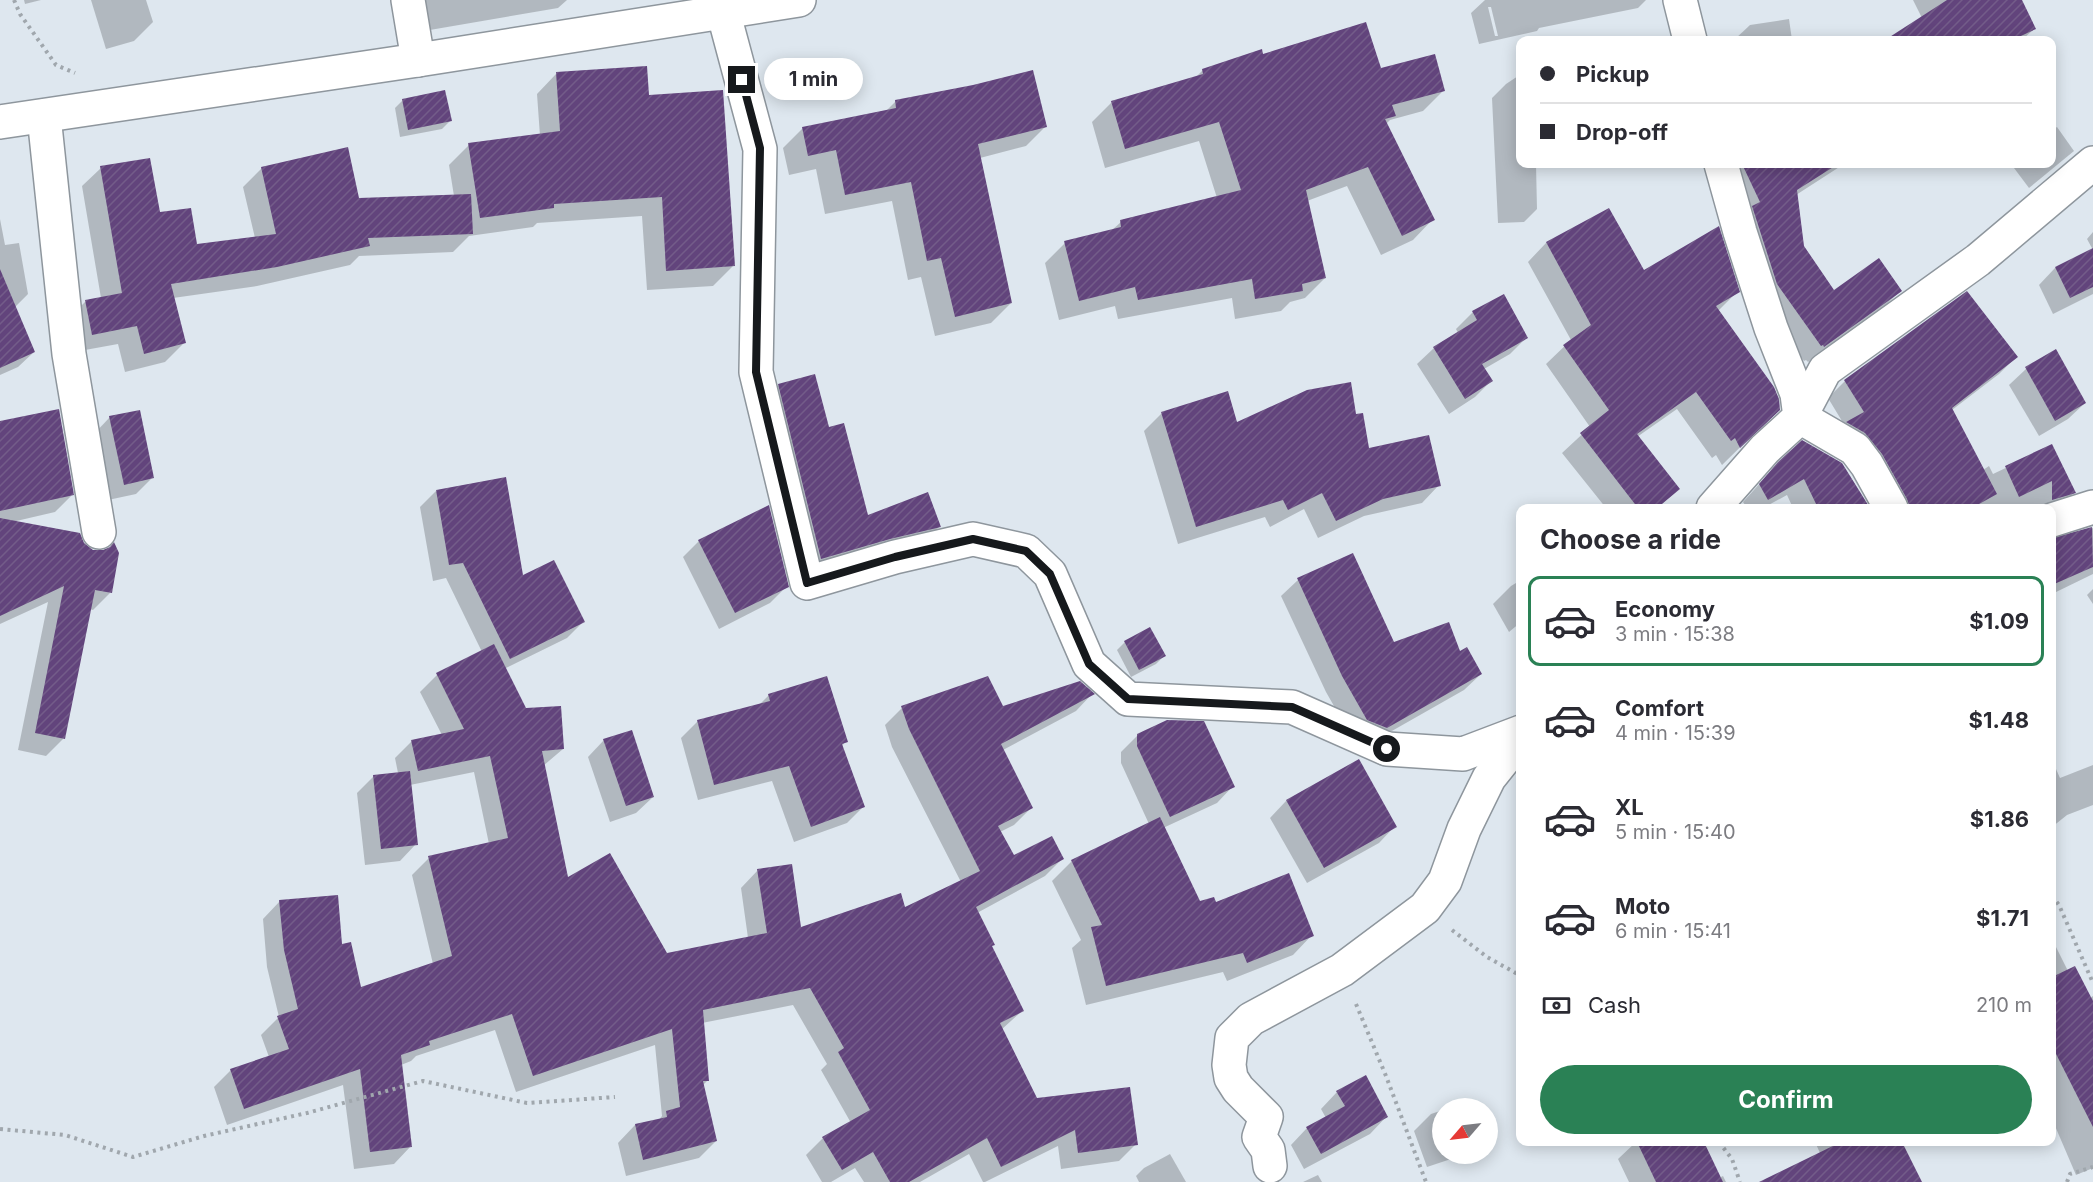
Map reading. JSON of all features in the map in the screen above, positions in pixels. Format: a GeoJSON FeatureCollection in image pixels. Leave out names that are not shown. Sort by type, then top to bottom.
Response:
{"type":"FeatureCollection","features":[{"type":"Feature","properties":{"kind":"street"},"geometry":{"type":"LineString","coordinates":[[408,0],[418,60]]}},
{"type":"Feature","properties":{"kind":"street"},"geometry":{"type":"LineString","coordinates":[[0,122],[418,60],[799,0]]}},
{"type":"Feature","properties":{"kind":"street"},"geometry":{"type":"LineString","coordinates":[[1680,0],[1689,36]]}},
{"type":"Feature","properties":{"kind":"street"},"geometry":{"type":"LineString","coordinates":[[723,11],[760,148],[756,372],[807,583],[895,557],[973,539],[1026,551],[1050,574],[1089,664],[1128,699],[1292,707],[1387,749],[1462,754],[1516,734]]}},
{"type":"Feature","properties":{"kind":"street"},"geometry":{"type":"LineString","coordinates":[[44,116],[69,354],[99,532]]}},
{"type":"Feature","properties":{"kind":"street"},"geometry":{"type":"LineString","coordinates":[[1717,504],[1765,449],[1800,417],[1825,370],[1978,260],[2093,163]]}},
{"type":"Feature","properties":{"kind":"street"},"geometry":{"type":"LineString","coordinates":[[1722,168],[1743,243],[1771,328],[1797,394],[1800,417]]}},
{"type":"Feature","properties":{"kind":"street"},"geometry":{"type":"LineString","coordinates":[[1800,417],[1855,449],[1867,465],[1889,504]]}},
{"type":"Feature","properties":{"kind":"street"},"geometry":{"type":"LineString","coordinates":[[2056,519],[2093,507]]}},
{"type":"Feature","properties":{"kind":"street"},"geometry":{"type":"LineString","coordinates":[[1270,1166],[1268,1150],[1259,1137],[1266,1117],[1238,1089],[1231,1078],[1229,1065],[1232,1038],[1251,1019],[1342,970],[1425,908],[1445,881],[1464,829],[1489,778],[1516,744]]}},
{"type":"Feature","properties":{"kind":"path"},"geometry":{"type":"LineString","coordinates":[[14,0],[20,14],[56,65],[77,74]]}},
{"type":"Feature","properties":{"kind":"path"},"geometry":{"type":"LineString","coordinates":[[2056,901],[2093,983]]}},
{"type":"Feature","properties":{"kind":"path"},"geometry":{"type":"LineString","coordinates":[[1425,908],[1487,957],[1516,973]]}},
{"type":"Feature","properties":{"kind":"path"},"geometry":{"type":"LineString","coordinates":[[1342,970],[1386,1076],[1426,1182]]}},
{"type":"Feature","properties":{"kind":"path"},"geometry":{"type":"LineString","coordinates":[[0,1129],[64,1135],[133,1157],[204,1136],[307,1113],[423,1081],[527,1103],[615,1097]]}},
{"type":"Feature","properties":{"kind":"path"},"geometry":{"type":"LineString","coordinates":[[1722,1146],[1732,1159],[1740,1182]]}},
{"type":"Feature","properties":{"kind":"path"},"geometry":{"type":"LineString","coordinates":[[2067,1182],[2070,1174],[2093,1167]]}},
{"type":"Feature","properties":{"kind":"building"},"geometry":{"type":"Polygon","coordinates":[[[1947,0],[2022,0],[2036,29],[2021,36],[1891,36],[1947,0]]]}},
{"type":"Feature","properties":{"kind":"building"},"geometry":{"type":"Polygon","coordinates":[[[1366,22],[1381,68],[1435,54],[1445,91],[1392,105],[1396,116],[1385,119],[1435,220],[1402,236],[1368,167],[1306,190],[1326,278],[1302,284],[1303,291],[1255,299],[1252,279],[1138,300],[1135,287],[1079,301],[1064,241],[1121,227],[1120,220],[1241,190],[1219,122],[1125,149],[1111,101],[1203,74],[1202,69],[1262,49],[1263,54],[1366,22]]]}},
{"type":"Feature","properties":{"kind":"building"},"geometry":{"type":"Polygon","coordinates":[[[647,66],[649,95],[723,90],[735,266],[666,271],[662,197],[554,204],[554,208],[480,218],[468,143],[560,131],[556,72],[647,66]]]}},
{"type":"Feature","properties":{"kind":"building"},"geometry":{"type":"Polygon","coordinates":[[[1033,70],[1047,127],[978,144],[1012,303],[955,317],[941,258],[927,261],[911,182],[845,195],[836,150],[808,156],[802,127],[896,108],[895,100],[973,85],[1033,70]]]}},
{"type":"Feature","properties":{"kind":"building"},"geometry":{"type":"Polygon","coordinates":[[[445,90],[452,121],[408,130],[402,99],[445,90]]]}},
{"type":"Feature","properties":{"kind":"building"},"geometry":{"type":"Polygon","coordinates":[[[348,147],[359,198],[471,194],[473,234],[368,238],[370,246],[277,267],[171,284],[186,343],[144,354],[137,326],[92,335],[85,300],[122,293],[100,166],[150,158],[160,212],[191,208],[197,244],[276,234],[261,167],[348,147]]]}},
{"type":"Feature","properties":{"kind":"building"},"geometry":{"type":"Polygon","coordinates":[[[1744,168],[1832,168],[1797,190],[1804,246],[1834,290],[1879,258],[1902,291],[1824,347],[1821,346],[1777,284],[1752,206],[1760,202],[1744,168]]]}},
{"type":"Feature","properties":{"kind":"building"},"geometry":{"type":"Polygon","coordinates":[[[1609,208],[1644,270],[1719,226],[1740,292],[1716,306],[1774,387],[1779,399],[1780,410],[1740,448],[1735,438],[1731,441],[1696,392],[1637,434],[1680,489],[1662,504],[1635,504],[1580,433],[1609,410],[1563,345],[1591,325],[1546,242],[1609,208]]]}},
{"type":"Feature","properties":{"kind":"building"},"geometry":{"type":"Polygon","coordinates":[[[2093,248],[2093,287],[2070,298],[2055,267],[2093,248]]]}},
{"type":"Feature","properties":{"kind":"building"},"geometry":{"type":"Polygon","coordinates":[[[0,269],[35,352],[0,368],[0,269]]]}},
{"type":"Feature","properties":{"kind":"building"},"geometry":{"type":"Polygon","coordinates":[[[1967,291],[2018,357],[1952,408],[1997,494],[1979,504],[1909,504],[1882,454],[1865,433],[1846,422],[1864,412],[1844,380],[1967,291]]]}},
{"type":"Feature","properties":{"kind":"building"},"geometry":{"type":"Polygon","coordinates":[[[1504,294],[1528,338],[1482,364],[1493,381],[1465,399],[1433,347],[1477,320],[1472,311],[1504,294]]]}},
{"type":"Feature","properties":{"kind":"building"},"geometry":{"type":"Polygon","coordinates":[[[2056,349],[2086,403],[2055,421],[2025,367],[2056,349]]]}},
{"type":"Feature","properties":{"kind":"building"},"geometry":{"type":"Polygon","coordinates":[[[815,374],[829,427],[844,423],[868,515],[928,492],[941,527],[821,559],[778,384],[815,374]]]}},
{"type":"Feature","properties":{"kind":"building"},"geometry":{"type":"Polygon","coordinates":[[[1351,382],[1356,414],[1363,413],[1369,448],[1429,435],[1441,486],[1383,499],[1336,521],[1322,493],[1288,510],[1283,500],[1196,527],[1161,412],[1228,391],[1237,422],[1307,390],[1351,382]]]}},
{"type":"Feature","properties":{"kind":"building"},"geometry":{"type":"Polygon","coordinates":[[[59,409],[74,495],[0,511],[0,421],[59,409]]]}},
{"type":"Feature","properties":{"kind":"building"},"geometry":{"type":"Polygon","coordinates":[[[140,410],[154,478],[124,485],[109,416],[140,410]]]}},
{"type":"Feature","properties":{"kind":"building"},"geometry":{"type":"Polygon","coordinates":[[[1802,440],[1842,463],[1868,504],[1816,504],[1804,479],[1768,500],[1759,484],[1802,440]]]}},
{"type":"Feature","properties":{"kind":"building"},"geometry":{"type":"Polygon","coordinates":[[[2052,444],[2076,493],[2052,500],[2052,481],[2019,497],[2005,466],[2052,444]]]}},
{"type":"Feature","properties":{"kind":"building"},"geometry":{"type":"Polygon","coordinates":[[[506,477],[523,575],[554,560],[585,622],[510,659],[463,563],[449,565],[436,490],[506,477]]]}},
{"type":"Feature","properties":{"kind":"building"},"geometry":{"type":"Polygon","coordinates":[[[769,505],[789,587],[735,613],[698,540],[769,505]]]}},
{"type":"Feature","properties":{"kind":"building"},"geometry":{"type":"Polygon","coordinates":[[[0,518],[80,533],[84,543],[93,550],[103,550],[114,542],[119,553],[112,593],[95,590],[65,739],[35,733],[64,586],[0,616],[0,518]]]}},
{"type":"Feature","properties":{"kind":"building"},"geometry":{"type":"Polygon","coordinates":[[[2092,527],[2093,567],[2056,583],[2056,537],[2092,527]]]}},
{"type":"Feature","properties":{"kind":"building"},"geometry":{"type":"Polygon","coordinates":[[[1353,553],[1394,642],[1449,622],[1460,651],[1467,647],[1482,674],[1387,728],[1367,720],[1342,676],[1297,578],[1353,553]]]}},
{"type":"Feature","properties":{"kind":"building"},"geometry":{"type":"Polygon","coordinates":[[[1150,627],[1166,656],[1139,670],[1124,641],[1150,627]]]}},
{"type":"Feature","properties":{"kind":"building"},"geometry":{"type":"Polygon","coordinates":[[[494,644],[526,708],[561,706],[564,749],[542,751],[568,877],[610,853],[667,953],[767,933],[757,869],[792,864],[801,927],[901,893],[905,907],[980,871],[909,729],[901,706],[988,676],[1003,706],[1080,681],[1095,694],[1001,744],[1033,808],[998,826],[1014,855],[1052,836],[1064,859],[976,907],[995,945],[992,946],[1024,1011],[1000,1023],[1037,1098],[1130,1087],[1138,1145],[1078,1153],[1075,1130],[1001,1167],[987,1138],[909,1182],[890,1182],[873,1152],[842,1170],[822,1137],[870,1110],[838,1052],[844,1048],[810,988],[703,1010],[709,1081],[703,1081],[717,1141],[643,1160],[635,1124],[667,1117],[666,1111],[680,1107],[672,1029],[533,1076],[512,1014],[429,1041],[430,1045],[401,1055],[412,1147],[370,1152],[360,1069],[244,1109],[230,1069],[289,1049],[277,1016],[298,1009],[284,950],[279,900],[338,895],[342,944],[351,942],[361,987],[452,956],[428,856],[508,838],[490,756],[418,771],[411,740],[464,729],[436,673],[494,644]]]}},
{"type":"Feature","properties":{"kind":"building"},"geometry":{"type":"Polygon","coordinates":[[[827,676],[848,742],[842,744],[865,807],[811,827],[789,766],[714,785],[697,720],[770,701],[768,694],[827,676]]]}},
{"type":"Feature","properties":{"kind":"building"},"geometry":{"type":"Polygon","coordinates":[[[1167,720],[1204,721],[1235,787],[1170,817],[1137,746],[1137,734],[1167,720]]]}},
{"type":"Feature","properties":{"kind":"building"},"geometry":{"type":"Polygon","coordinates":[[[632,730],[654,797],[626,806],[603,739],[632,730]]]}},
{"type":"Feature","properties":{"kind":"building"},"geometry":{"type":"Polygon","coordinates":[[[1359,759],[1397,827],[1324,868],[1286,800],[1359,759]]]}},
{"type":"Feature","properties":{"kind":"building"},"geometry":{"type":"Polygon","coordinates":[[[410,771],[418,845],[381,849],[373,775],[410,771]]]}},
{"type":"Feature","properties":{"kind":"building"},"geometry":{"type":"Polygon","coordinates":[[[1160,817],[1200,901],[1214,897],[1216,902],[1289,873],[1314,936],[1247,963],[1243,953],[1106,986],[1091,927],[1102,925],[1071,860],[1160,817]]]}},
{"type":"Feature","properties":{"kind":"building"},"geometry":{"type":"Polygon","coordinates":[[[2075,966],[2093,1001],[2093,1127],[2056,1054],[2056,975],[2075,966]]]}},
{"type":"Feature","properties":{"kind":"building"},"geometry":{"type":"Polygon","coordinates":[[[1366,1075],[1388,1117],[1321,1154],[1306,1127],[1345,1106],[1336,1091],[1366,1075]]]}},
{"type":"Feature","properties":{"kind":"building"},"geometry":{"type":"Polygon","coordinates":[[[1639,1146],[1706,1146],[1723,1182],[1656,1182],[1639,1146]]]}},
{"type":"Feature","properties":{"kind":"building"},"geometry":{"type":"Polygon","coordinates":[[[1833,1146],[1904,1146],[1922,1182],[1759,1182],[1833,1146]]]}},
{"type":"Feature","properties":{"kind":"route"},"geometry":{"type":"LineString","coordinates":[[742,80],[760,148],[756,372],[807,583],[895,557],[973,539],[1026,551],[1050,574],[1089,664],[1128,699],[1292,707],[1387,749]]}}]}
